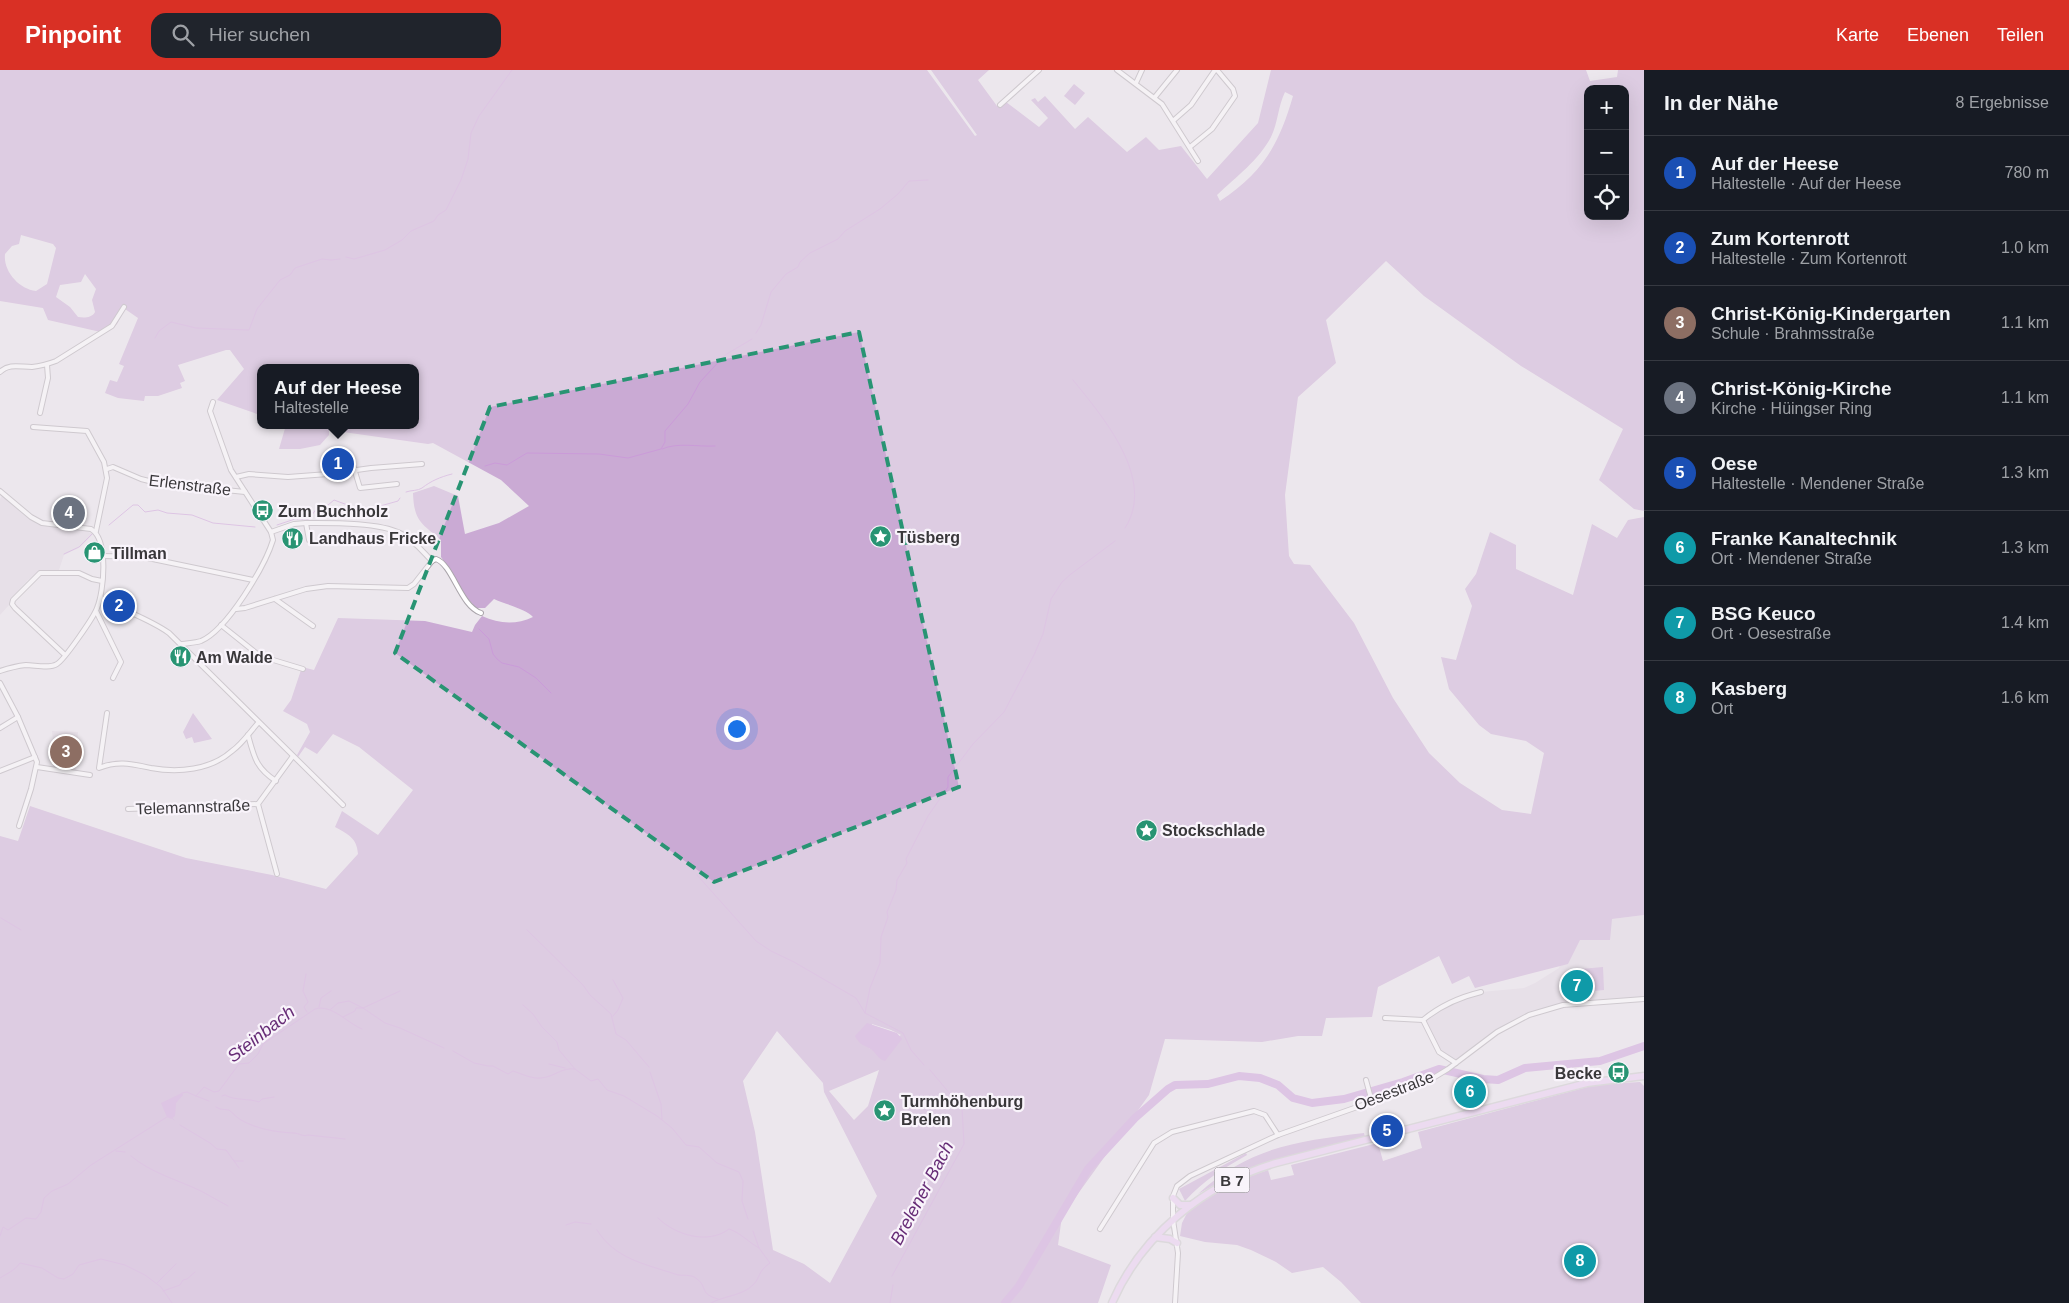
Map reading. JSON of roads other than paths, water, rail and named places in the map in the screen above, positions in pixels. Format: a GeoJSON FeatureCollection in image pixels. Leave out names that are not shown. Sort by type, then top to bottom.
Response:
{"type":"FeatureCollection","features":[{"type":"Feature","properties":{"kind":"main road","name":"B 7"},"geometry":{"type":"LineString","coordinates":[[1112,1303],[1129,1270],[1155,1237],[1173,1220],[1220,1185],[1257,1169],[1587,1083],[1644,1076]]}},
{"type":"Feature","properties":{"kind":"main road"},"geometry":{"type":"LineString","coordinates":[[1173,1198],[1180,1205],[1192,1205]]}},
{"type":"Feature","properties":{"kind":"main road"},"geometry":{"type":"LineString","coordinates":[[1155,1237],[1170,1239],[1177,1243]]}},
{"type":"Feature","properties":{"kind":"street"},"geometry":{"type":"LineString","coordinates":[[1000,104],[1039,70]]}},
{"type":"Feature","properties":{"kind":"street"},"geometry":{"type":"LineString","coordinates":[[1118,70],[1155,97],[1174,120],[1198,161]]}},
{"type":"Feature","properties":{"kind":"street"},"geometry":{"type":"LineString","coordinates":[[1136,83],[1142,70]]}},
{"type":"Feature","properties":{"kind":"street"},"geometry":{"type":"LineString","coordinates":[[1155,97],[1177,70]]}},
{"type":"Feature","properties":{"kind":"street"},"geometry":{"type":"LineString","coordinates":[[1174,120],[1191,105],[1216,70],[1235,93],[1228,108],[1212,129],[1190,147]]}},
{"type":"Feature","properties":{"kind":"street"},"geometry":{"type":"LineString","coordinates":[[0,372],[9,366],[47,365],[112,326],[124,307]]}},
{"type":"Feature","properties":{"kind":"street"},"geometry":{"type":"LineString","coordinates":[[40,413],[48,378],[47,365]]}},
{"type":"Feature","properties":{"kind":"street"},"geometry":{"type":"LineString","coordinates":[[182,644],[201,641],[221,625],[236,609],[272,542],[271,532],[236,477],[216,430],[210,411],[213,402]]}},
{"type":"Feature","properties":{"kind":"street"},"geometry":{"type":"LineString","coordinates":[[33,427],[87,431],[106,469],[108,478],[96,532]]}},
{"type":"Feature","properties":{"kind":"street"},"geometry":{"type":"LineString","coordinates":[[236,477],[249,474],[288,477],[422,464]]}},
{"type":"Feature","properties":{"kind":"street"},"geometry":{"type":"LineString","coordinates":[[328,474],[329,467],[353,465],[360,488],[397,484]]}},
{"type":"Feature","properties":{"kind":"street","name":"Erlenstraße"},"geometry":{"type":"LineString","coordinates":[[106,469],[114,467],[141,480],[157,483],[246,492]]}},
{"type":"Feature","properties":{"kind":"street"},"geometry":{"type":"LineString","coordinates":[[0,491],[31,517],[42,523],[91,528],[99,536],[103,556],[100,598],[96,611],[57,664],[26,665],[0,671]]}},
{"type":"Feature","properties":{"kind":"street"},"geometry":{"type":"LineString","coordinates":[[271,532],[294,524],[306,523],[331,523],[385,528],[399,532],[411,539],[432,561]]}},
{"type":"Feature","properties":{"kind":"street"},"geometry":{"type":"LineString","coordinates":[[306,523],[309,540]]}},
{"type":"Feature","properties":{"kind":"street"},"geometry":{"type":"LineString","coordinates":[[103,556],[143,557],[253,580]]}},
{"type":"Feature","properties":{"kind":"street"},"geometry":{"type":"LineString","coordinates":[[236,609],[245,608],[306,588],[328,586],[408,588],[414,584],[432,561],[440,560],[456,587],[476,611],[481,613]]}},
{"type":"Feature","properties":{"kind":"street"},"geometry":{"type":"LineString","coordinates":[[65,655],[15,608],[12,600],[40,573],[78,573],[102,581]]}},
{"type":"Feature","properties":{"kind":"street"},"geometry":{"type":"LineString","coordinates":[[100,598],[128,613],[154,622],[182,644],[258,723],[343,805]]}},
{"type":"Feature","properties":{"kind":"street"},"geometry":{"type":"LineString","coordinates":[[275,598],[313,626]]}},
{"type":"Feature","properties":{"kind":"street"},"geometry":{"type":"LineString","coordinates":[[96,611],[121,662],[113,678]]}},
{"type":"Feature","properties":{"kind":"street"},"geometry":{"type":"LineString","coordinates":[[221,625],[260,656],[303,669]]}},
{"type":"Feature","properties":{"kind":"street"},"geometry":{"type":"LineString","coordinates":[[0,683],[18,717],[35,757],[37,767],[19,826]]}},
{"type":"Feature","properties":{"kind":"street"},"geometry":{"type":"LineString","coordinates":[[107,712],[99,768],[110,763],[121,762],[174,770],[217,762],[233,751],[258,723]]}},
{"type":"Feature","properties":{"kind":"street"},"geometry":{"type":"LineString","coordinates":[[0,728],[18,717]]}},
{"type":"Feature","properties":{"kind":"street"},"geometry":{"type":"LineString","coordinates":[[248,735],[260,769],[276,781]]}},
{"type":"Feature","properties":{"kind":"street"},"geometry":{"type":"LineString","coordinates":[[277,874],[258,804],[293,756]]}},
{"type":"Feature","properties":{"kind":"street"},"geometry":{"type":"LineString","coordinates":[[0,771],[35,757]]}},
{"type":"Feature","properties":{"kind":"street"},"geometry":{"type":"LineString","coordinates":[[37,767],[90,775]]}},
{"type":"Feature","properties":{"kind":"street","name":"Telemannstraße"},"geometry":{"type":"LineString","coordinates":[[128,809],[258,804]]}},
{"type":"Feature","properties":{"kind":"street"},"geometry":{"type":"LineString","coordinates":[[1385,1018],[1423,1020],[1435,1010],[1465,996],[1482,992]]}},
{"type":"Feature","properties":{"kind":"street","name":"Oesestraße"},"geometry":{"type":"LineString","coordinates":[[1173,1198],[1177,1186],[1190,1176],[1278,1135],[1424,1083],[1448,1069],[1497,1032],[1529,1015],[1563,1004],[1644,999]]}},
{"type":"Feature","properties":{"kind":"street"},"geometry":{"type":"LineString","coordinates":[[1423,1020],[1439,1052],[1456,1063]]}},
{"type":"Feature","properties":{"kind":"street"},"geometry":{"type":"LineString","coordinates":[[1366,1080],[1372,1102]]}},
{"type":"Feature","properties":{"kind":"street"},"geometry":{"type":"LineString","coordinates":[[1100,1229],[1154,1143],[1172,1132],[1254,1111],[1265,1115],[1278,1135]]}},
{"type":"Feature","properties":{"kind":"street"},"geometry":{"type":"LineString","coordinates":[[1173,1198],[1173,1220],[1178,1264],[1175,1303]]}},
{"type":"Feature","properties":{"kind":"waterway"},"geometry":{"type":"LineString","coordinates":[[346,257],[354,259],[385,250],[402,240],[411,231],[434,221],[438,215],[446,210],[461,180],[468,159],[471,133],[479,116],[512,70]]}},
{"type":"Feature","properties":{"kind":"waterway"},"geometry":{"type":"LineString","coordinates":[[756,333],[761,325],[771,292],[786,274],[798,267],[800,262],[810,253],[838,239],[845,231],[880,209],[898,194],[909,181],[928,180]]}},
{"type":"Feature","properties":{"kind":"waterway"},"geometry":{"type":"LineString","coordinates":[[155,338],[159,331],[171,322],[196,328],[249,330],[257,309],[280,280],[290,275],[295,268],[322,259],[340,259]]}},
{"type":"Feature","properties":{"kind":"waterway"},"geometry":{"type":"LineString","coordinates":[[485,466],[495,463],[507,465],[527,453],[599,454],[628,458],[661,449],[665,442],[665,431],[688,404],[700,382],[725,355],[752,339]]}},
{"type":"Feature","properties":{"kind":"waterway"},"geometry":{"type":"LineString","coordinates":[[1073,380],[1111,430],[1122,449],[1130,469],[1134,489],[1133,509],[1125,528]]}},
{"type":"Feature","properties":{"kind":"waterway"},"geometry":{"type":"LineString","coordinates":[[662,449],[681,445],[715,446]]}},
{"type":"Feature","properties":{"kind":"waterway"},"geometry":{"type":"LineString","coordinates":[[406,492],[420,489],[429,483],[452,474]]}},
{"type":"Feature","properties":{"kind":"waterway"},"geometry":{"type":"LineString","coordinates":[[277,525],[295,519],[309,519],[317,508],[328,505],[334,500],[366,510],[398,501],[400,498]]}},
{"type":"Feature","properties":{"kind":"waterway"},"geometry":{"type":"LineString","coordinates":[[109,525],[133,505],[138,505],[145,512],[158,510],[167,513],[192,515],[213,523],[255,527]]}},
{"type":"Feature","properties":{"kind":"waterway"},"geometry":{"type":"LineString","coordinates":[[64,554],[79,547],[92,534]]}},
{"type":"Feature","properties":{"kind":"waterway"},"geometry":{"type":"LineString","coordinates":[[865,1013],[870,988],[880,963],[881,937],[888,917],[887,912],[896,890],[897,880],[907,863],[906,859],[928,816],[948,787],[948,777],[973,744],[1004,712],[1034,655],[1043,634],[1051,599],[1062,582],[1115,541]]}},
{"type":"Feature","properties":{"kind":"waterway"},"geometry":{"type":"LineString","coordinates":[[479,629],[489,639],[493,654],[497,659],[502,663],[519,667],[536,678],[551,693]]}},
{"type":"Feature","properties":{"kind":"waterway","name":"Brelener Bach"},"geometry":{"type":"LineString","coordinates":[[697,875],[756,941],[856,998],[865,1013],[903,1033],[911,1050],[924,1065]]}},
{"type":"Feature","properties":{"kind":"waterway"},"geometry":{"type":"LineString","coordinates":[[1,918],[21,930]]}},
{"type":"Feature","properties":{"kind":"waterway"},"geometry":{"type":"LineString","coordinates":[[527,930],[611,1014],[616,1034],[626,1040],[649,1067]]}},
{"type":"Feature","properties":{"kind":"waterway"},"geometry":{"type":"LineString","coordinates":[[306,974],[303,991],[308,1002],[304,1007],[307,1012]]}},
{"type":"Feature","properties":{"kind":"waterway"},"geometry":{"type":"LineString","coordinates":[[613,980],[623,998],[613,1016]]}},
{"type":"Feature","properties":{"kind":"waterway"},"geometry":{"type":"LineString","coordinates":[[319,1007],[321,998],[331,991]]}},
{"type":"Feature","properties":{"kind":"waterway"},"geometry":{"type":"LineString","coordinates":[[343,1017],[355,1011],[356,1008],[363,1008],[400,991]]}},
{"type":"Feature","properties":{"kind":"waterway"},"geometry":{"type":"LineString","coordinates":[[331,1009],[338,1003],[349,1001],[385,1023],[444,1048]]}},
{"type":"Feature","properties":{"kind":"waterway"},"geometry":{"type":"LineString","coordinates":[[523,1005],[557,1042],[559,1050],[575,1069],[591,1081],[598,1079],[607,1090],[624,1096],[657,1116],[672,1128],[686,1145],[699,1147],[717,1163],[739,1172],[743,1181],[742,1201],[748,1219]]}},
{"type":"Feature","properties":{"kind":"waterway","name":"Steinbach"},"geometry":{"type":"LineString","coordinates":[[182,1093],[187,1092],[196,1096],[204,1087],[214,1092],[219,1091],[239,1064],[249,1063],[258,1054],[263,1044],[315,1009],[327,1009],[362,1029]]}},
{"type":"Feature","properties":{"kind":"waterway"},"geometry":{"type":"LineString","coordinates":[[1005,1303],[1019,1286],[1088,1169],[1135,1118],[1175,1085],[1208,1084],[1239,1076],[1260,1078],[1278,1085],[1293,1098],[1312,1103],[1344,1099],[1403,1082],[1439,1069],[1483,1079],[1498,1080],[1525,1068],[1600,1061],[1644,1046]]}},
{"type":"Feature","properties":{"kind":"waterway"},"geometry":{"type":"LineString","coordinates":[[453,1051],[474,1063],[493,1066],[508,1074],[513,1071],[541,1078],[566,1069],[575,1069]]}},
{"type":"Feature","properties":{"kind":"waterway"},"geometry":{"type":"LineString","coordinates":[[549,1064],[565,1068]]}},
{"type":"Feature","properties":{"kind":"waterway","name":"Brelener Bach"},"geometry":{"type":"LineString","coordinates":[[892,1276],[964,1144],[962,1108],[930,1070]]}},
{"type":"Feature","properties":{"kind":"waterway"},"geometry":{"type":"LineString","coordinates":[[650,1072],[661,1104],[662,1119]]}},
{"type":"Feature","properties":{"kind":"waterway"},"geometry":{"type":"LineString","coordinates":[[196,1096],[209,1101]]}},
{"type":"Feature","properties":{"kind":"waterway"},"geometry":{"type":"LineString","coordinates":[[222,1096],[259,1102],[262,1099],[274,1097]]}},
{"type":"Feature","properties":{"kind":"waterway"},"geometry":{"type":"LineString","coordinates":[[216,1107],[229,1110],[241,1120],[266,1130],[295,1133],[304,1136],[345,1139]]}},
{"type":"Feature","properties":{"kind":"waterway","name":"Steinbach"},"geometry":{"type":"LineString","coordinates":[[0,1236],[3,1227],[8,1230],[26,1218],[36,1219],[41,1212],[44,1198],[52,1191],[68,1184],[91,1165],[167,1117]]}},
{"type":"Feature","properties":{"kind":"waterway"},"geometry":{"type":"LineString","coordinates":[[180,1125],[217,1149],[226,1150],[234,1161],[243,1161]]}},
{"type":"Feature","properties":{"kind":"waterway"},"geometry":{"type":"LineString","coordinates":[[116,1151],[125,1152]]}},
{"type":"Feature","properties":{"kind":"waterway"},"geometry":{"type":"LineString","coordinates":[[131,1156],[156,1172],[201,1191],[228,1206]]}},
{"type":"Feature","properties":{"kind":"waterway"},"geometry":{"type":"LineString","coordinates":[[234,1161],[239,1168]]}},
{"type":"Feature","properties":{"kind":"waterway"},"geometry":{"type":"LineString","coordinates":[[658,1218],[673,1229],[692,1236],[711,1236],[721,1234],[729,1229],[759,1248]]}},
{"type":"Feature","properties":{"kind":"waterway"},"geometry":{"type":"LineString","coordinates":[[566,1225],[575,1222],[591,1224]]}},
{"type":"Feature","properties":{"kind":"waterway"},"geometry":{"type":"LineString","coordinates":[[597,1230],[604,1240],[622,1254],[678,1275],[695,1277],[708,1295],[718,1299]]}},
{"type":"Feature","properties":{"kind":"waterway"},"geometry":{"type":"LineString","coordinates":[[711,1303],[749,1289],[763,1269],[770,1263],[759,1248],[753,1231]]}},
{"type":"Feature","properties":{"kind":"waterway"},"geometry":{"type":"LineString","coordinates":[[0,1278],[20,1263],[42,1268],[58,1278],[64,1279],[73,1274],[79,1265],[101,1259],[125,1265],[145,1275],[161,1287],[172,1303]]}},
{"type":"Feature","properties":{"kind":"waterway"},"geometry":{"type":"LineString","coordinates":[[157,1283],[176,1264]]}},
{"type":"Feature","properties":{"kind":"waterway"},"geometry":{"type":"LineString","coordinates":[[163,1291],[180,1285],[183,1280],[195,1272]]}},
{"type":"Feature","properties":{"kind":"waterway","name":"Brelener Bach"},"geometry":{"type":"LineString","coordinates":[[890,1303],[893,1285]]}},
{"type":"Feature","properties":{"kind":"place","name":"Auf der Heese"},"geometry":{"type":"Point","coordinates":[338,464]}},
{"type":"Feature","properties":{"kind":"place","name":"Zum Buchholz"},"geometry":{"type":"Point","coordinates":[262,511]}},
{"type":"Feature","properties":{"kind":"place","name":"Christ-König-Kirche"},"geometry":{"type":"Point","coordinates":[69,513]}},
{"type":"Feature","properties":{"kind":"place","name":"Tüsberg"},"geometry":{"type":"Point","coordinates":[881,537]}},
{"type":"Feature","properties":{"kind":"place","name":"Landhaus Fricke"},"geometry":{"type":"Point","coordinates":[293,538]}},
{"type":"Feature","properties":{"kind":"place","name":"Tillman"},"geometry":{"type":"Point","coordinates":[95,553]}},
{"type":"Feature","properties":{"kind":"place","name":"Zum Kortenrott"},"geometry":{"type":"Point","coordinates":[119,606]}},
{"type":"Feature","properties":{"kind":"place","name":"Am Walde"},"geometry":{"type":"Point","coordinates":[180,657]}},
{"type":"Feature","properties":{"kind":"place","name":"Christ-König-Kindergarten"},"geometry":{"type":"Point","coordinates":[66,752]}},
{"type":"Feature","properties":{"kind":"place","name":"Stockschlade"},"geometry":{"type":"Point","coordinates":[1146,830]}},
{"type":"Feature","properties":{"kind":"place","name":"BSG Keuco"},"geometry":{"type":"Point","coordinates":[1577,986]}},
{"type":"Feature","properties":{"kind":"place","name":"Becke"},"geometry":{"type":"Point","coordinates":[1618,1073]}},
{"type":"Feature","properties":{"kind":"place","name":"Franke Kanaltechnik"},"geometry":{"type":"Point","coordinates":[1470,1092]}},
{"type":"Feature","properties":{"kind":"place","name":"Turmhöhenburg Brelen"},"geometry":{"type":"Point","coordinates":[885,1110]}},
{"type":"Feature","properties":{"kind":"place","name":"Oese"},"geometry":{"type":"Point","coordinates":[1387,1131]}},
{"type":"Feature","properties":{"kind":"place","name":"Kasberg"},"geometry":{"type":"Point","coordinates":[1580,1261]}}]}
